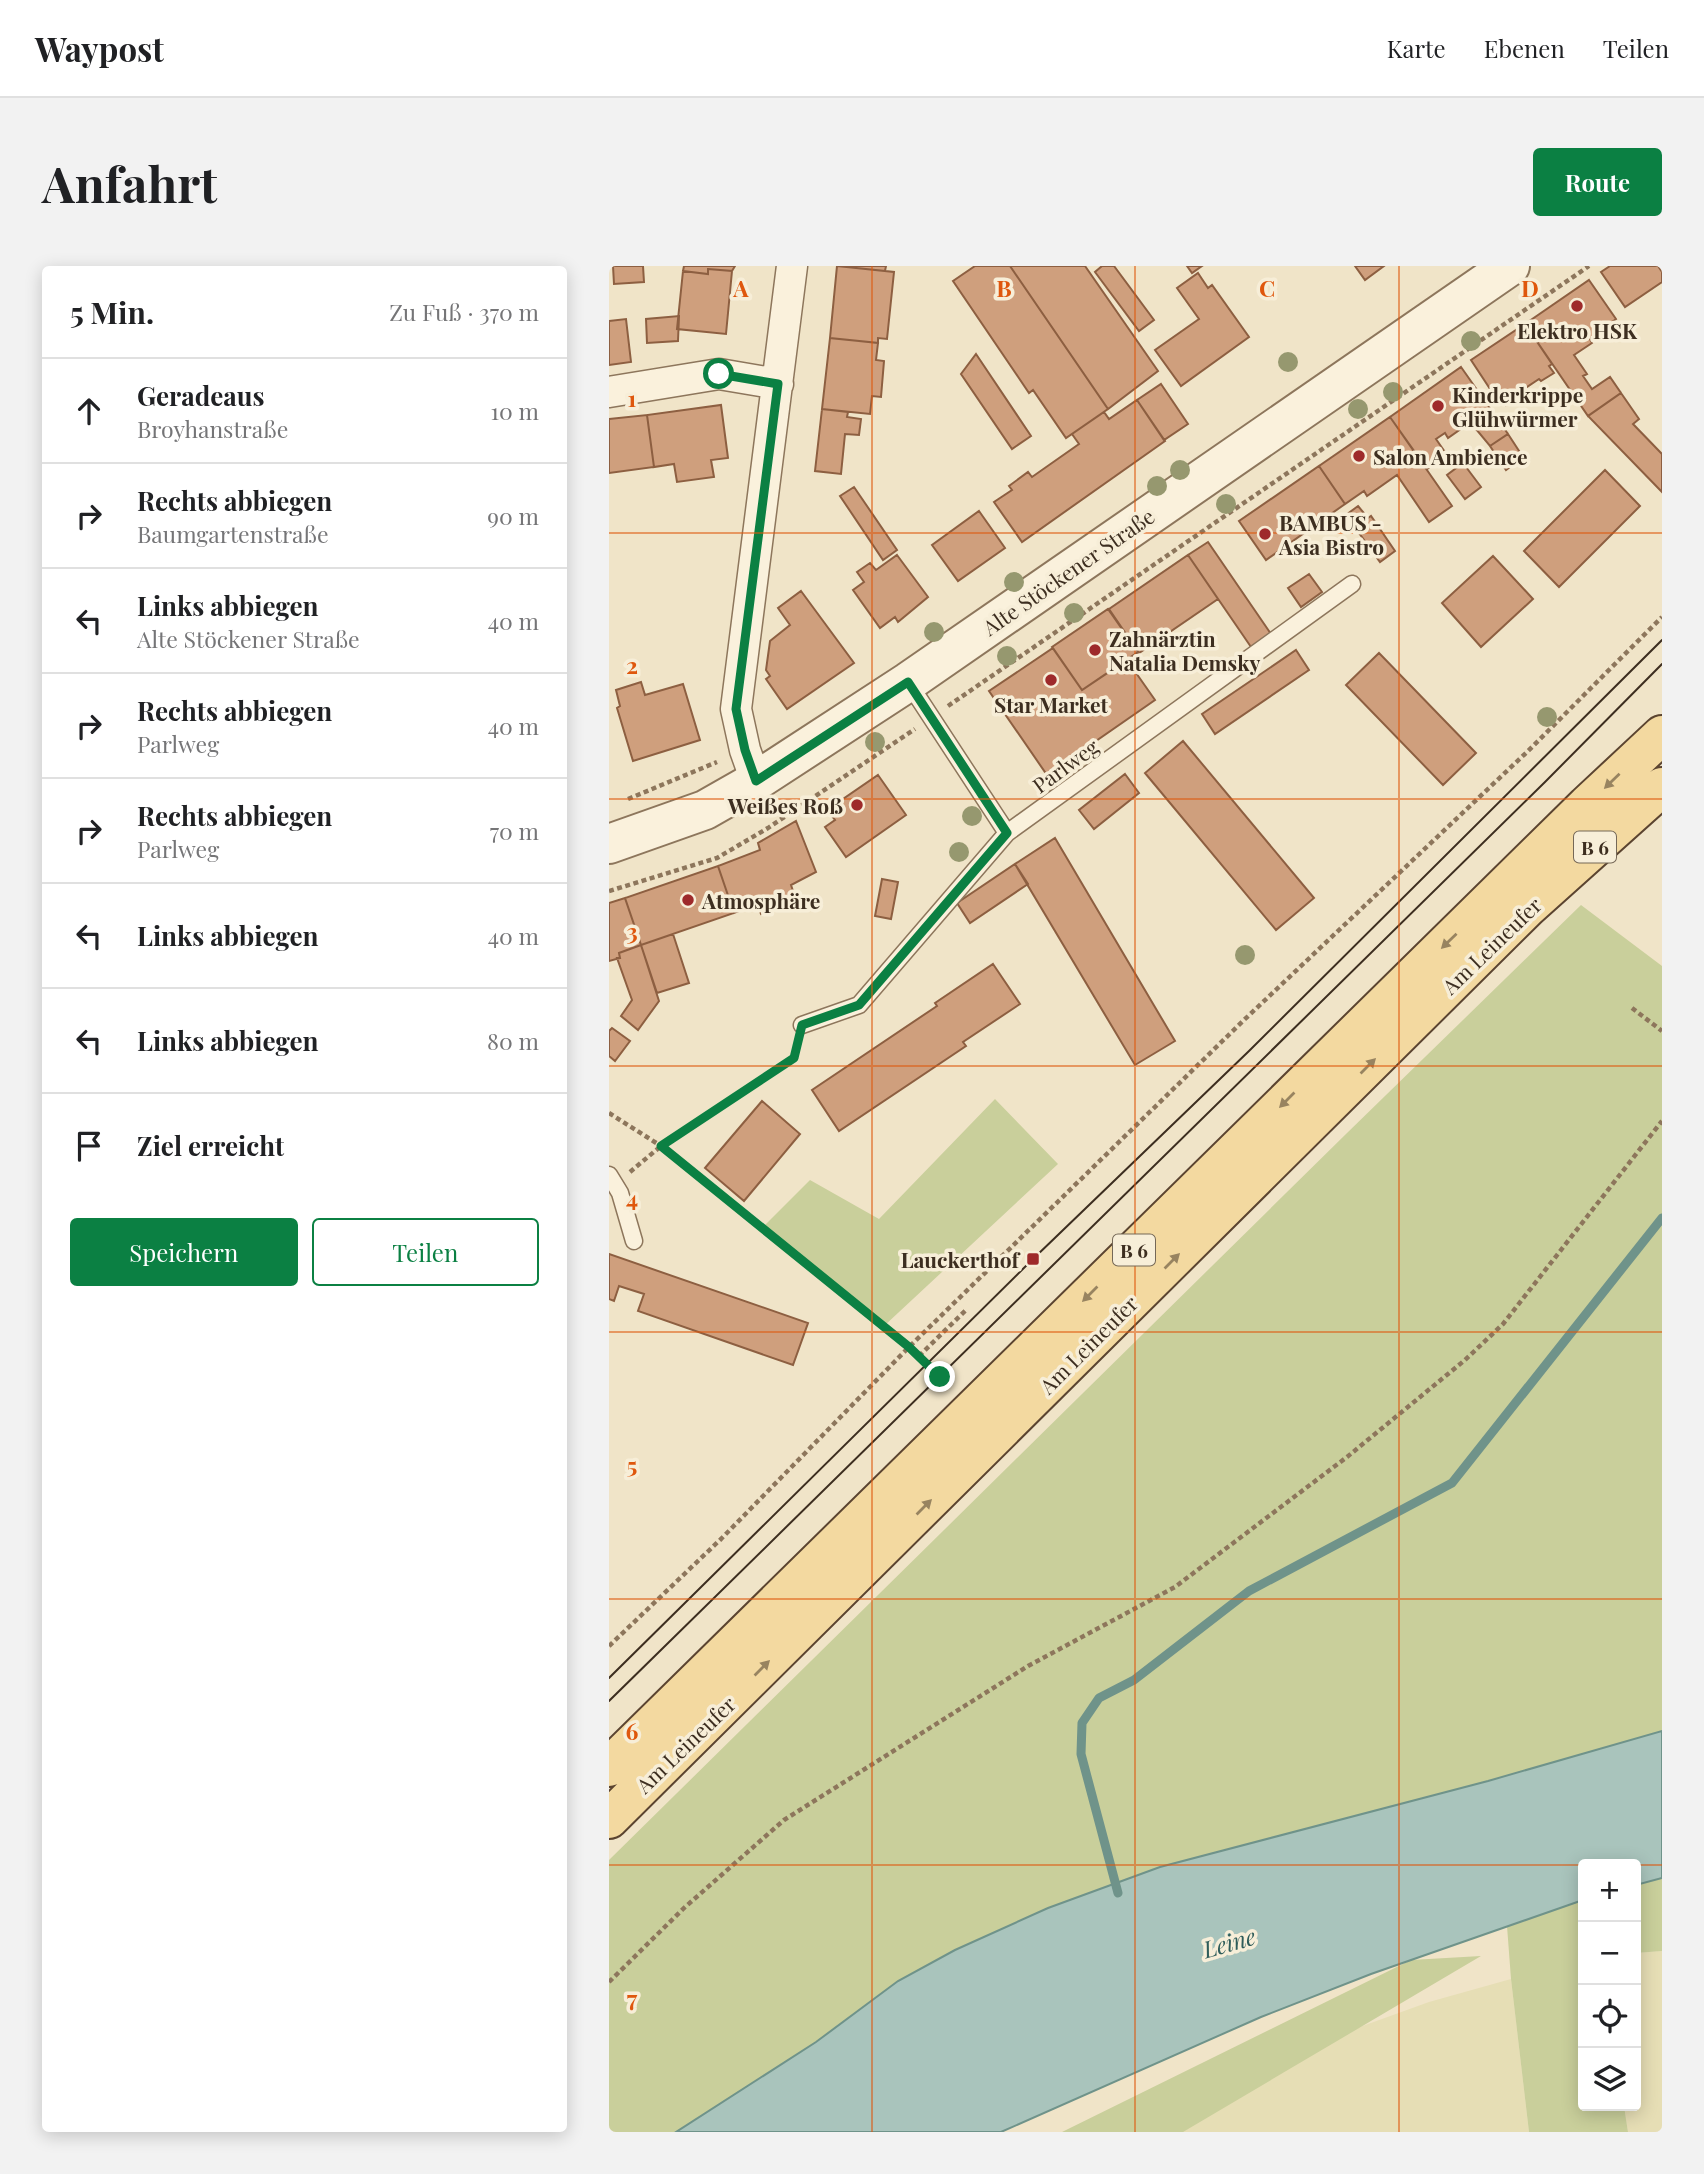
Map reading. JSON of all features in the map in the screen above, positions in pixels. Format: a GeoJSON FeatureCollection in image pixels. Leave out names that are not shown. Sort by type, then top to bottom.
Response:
{"type":"FeatureCollection","features":[{"type":"Feature","properties":{"kind":"main road","name":"Am Leineufer"},"geometry":{"type":"LineString","coordinates":[[609,1766],[1587,805],[1662,735]]}},
{"type":"Feature","properties":{"kind":"main road","name":"Am Leineufer"},"geometry":{"type":"LineString","coordinates":[[609,1819],[1528,907],[1662,787]]}},
{"type":"Feature","properties":{"kind":"street"},"geometry":{"type":"LineString","coordinates":[[751,766],[736,709],[792,266]]}},
{"type":"Feature","properties":{"kind":"street","name":"Alte Stöckener Straße"},"geometry":{"type":"LineString","coordinates":[[609,844],[705,810],[751,766],[908,682],[1510,266]]}},
{"type":"Feature","properties":{"kind":"street"},"geometry":{"type":"LineString","coordinates":[[609,392],[719,374],[778,384]]}},
{"type":"Feature","properties":{"kind":"lane","name":"Parlweg"},"geometry":{"type":"LineString","coordinates":[[802,1025],[859,1005],[1007,833],[1352,584]]}},
{"type":"Feature","properties":{"kind":"lane"},"geometry":{"type":"LineString","coordinates":[[908,682],[1007,833]]}},
{"type":"Feature","properties":{"kind":"lane"},"geometry":{"type":"LineString","coordinates":[[612,1180],[628,1214],[634,1241]]}},
{"type":"Feature","properties":{"kind":"path"},"geometry":{"type":"LineString","coordinates":[[609,891],[717,858],[768,828],[1589,266]]}},
{"type":"Feature","properties":{"kind":"path"},"geometry":{"type":"LineString","coordinates":[[609,1646],[721,1539],[909,1347],[1244,1020],[1528,751],[1662,617]]}},
{"type":"Feature","properties":{"kind":"path"},"geometry":{"type":"LineString","coordinates":[[617,802],[751,766]]}},
{"type":"Feature","properties":{"kind":"path"},"geometry":{"type":"LineString","coordinates":[[1633,1008],[1662,1031]]}},
{"type":"Feature","properties":{"kind":"path"},"geometry":{"type":"LineString","coordinates":[[612,1180],[794,1058],[802,1025]]}},
{"type":"Feature","properties":{"kind":"path"},"geometry":{"type":"LineString","coordinates":[[609,1113],[661,1146],[909,1347],[947,1385]]}},
{"type":"Feature","properties":{"kind":"path"},"geometry":{"type":"LineString","coordinates":[[609,1982],[684,1908],[784,1820],[1028,1666],[1175,1587],[1347,1457],[1465,1360],[1503,1324],[1662,1121]]}},
{"type":"Feature","properties":{"kind":"path"},"geometry":{"type":"LineString","coordinates":[[919,1356],[967,1309]]}},
{"type":"Feature","properties":{"kind":"shaded area"},"geometry":{"type":"Polygon","coordinates":[[[1662,1951],[1662,2132],[1628,2132],[1625,2111],[1641,2111],[1641,1953],[1662,1951]]]}},
{"type":"Feature","properties":{"kind":"shaded area"},"geometry":{"type":"Polygon","coordinates":[[[1511,1979],[1529,2132],[1155,2132],[1346,2032],[1429,2002],[1511,1979]]]}},
{"type":"Feature","properties":{"kind":"green space"},"geometry":{"type":"Polygon","coordinates":[[[1581,905],[1662,966],[1662,1731],[1488,1781],[1160,1867],[1048,1908],[955,1950],[898,1981],[816,2042],[676,2132],[609,2132],[609,1860],[1581,905]]]}},
{"type":"Feature","properties":{"kind":"green space"},"geometry":{"type":"Polygon","coordinates":[[[995,1099],[1058,1164],[884,1326],[762,1228],[810,1180],[879,1219],[995,1099]]]}},
{"type":"Feature","properties":{"kind":"green space"},"geometry":{"type":"Polygon","coordinates":[[[1662,1878],[1662,1951],[1641,1953],[1641,1884],[1662,1878]]]}},
{"type":"Feature","properties":{"kind":"green space"},"geometry":{"type":"Polygon","coordinates":[[[1578,1902],[1578,2111],[1625,2111],[1628,2132],[1529,2132],[1507,1926],[1578,1902]]]}},
{"type":"Feature","properties":{"kind":"green space"},"geometry":{"type":"Polygon","coordinates":[[[1481,1956],[1183,2132],[1062,2132],[1411,1960],[1481,1956]]]}},
{"type":"Feature","properties":{"kind":"water","name":"Leine"},"geometry":{"type":"Polygon","coordinates":[[[1662,1731],[1662,1878],[1641,1884],[1641,1859],[1578,1859],[1578,1902],[1371,1974],[1261,2017],[1001,2132],[676,2132],[816,2042],[898,1981],[955,1950],[1048,1908],[1160,1867],[1488,1781],[1662,1731]]]}},
{"type":"Feature","properties":{"kind":"building"},"geometry":{"type":"Polygon","coordinates":[[[613,266],[643,266],[644,282],[614,284],[613,266]]]}},
{"type":"Feature","properties":{"kind":"building"},"geometry":{"type":"Polygon","coordinates":[[[684,266],[735,266],[732,271],[708,269],[708,274],[683,271],[684,266]]]}},
{"type":"Feature","properties":{"kind":"building"},"geometry":{"type":"Polygon","coordinates":[[[837,266],[894,272],[887,339],[878,338],[878,343],[830,338],[837,266]]]}},
{"type":"Feature","properties":{"kind":"building"},"geometry":{"type":"Polygon","coordinates":[[[837,266],[886,266],[885,271],[837,266]]]}},
{"type":"Feature","properties":{"kind":"building"},"geometry":{"type":"Polygon","coordinates":[[[975,266],[1010,266],[1108,409],[1066,438],[1033,390],[1029,393],[953,281],[975,266]]]}},
{"type":"Feature","properties":{"kind":"building"},"geometry":{"type":"Polygon","coordinates":[[[1010,266],[1085,266],[1158,371],[1108,409],[1010,266]]]}},
{"type":"Feature","properties":{"kind":"building"},"geometry":{"type":"Polygon","coordinates":[[[1102,266],[1114,266],[1154,320],[1139,331],[1095,272],[1102,266]]]}},
{"type":"Feature","properties":{"kind":"building"},"geometry":{"type":"Polygon","coordinates":[[[1187,266],[1202,266],[1192,273],[1187,266]]]}},
{"type":"Feature","properties":{"kind":"building"},"geometry":{"type":"Polygon","coordinates":[[[1355,266],[1384,266],[1365,280],[1355,266]]]}},
{"type":"Feature","properties":{"kind":"building"},"geometry":{"type":"Polygon","coordinates":[[[1610,266],[1658,266],[1662,272],[1662,282],[1625,307],[1601,272],[1610,266]]]}},
{"type":"Feature","properties":{"kind":"building"},"geometry":{"type":"Polygon","coordinates":[[[708,269],[732,271],[726,334],[677,329],[683,271],[708,274],[708,269]]]}},
{"type":"Feature","properties":{"kind":"building"},"geometry":{"type":"Polygon","coordinates":[[[1198,273],[1208,288],[1212,285],[1249,337],[1181,386],[1155,350],[1199,319],[1177,288],[1198,273]]]}},
{"type":"Feature","properties":{"kind":"building"},"geometry":{"type":"Polygon","coordinates":[[[1589,280],[1616,319],[1590,339],[1592,343],[1574,355],[1587,374],[1583,376],[1592,389],[1610,377],[1621,393],[1588,416],[1525,324],[1589,280]]]}},
{"type":"Feature","properties":{"kind":"building"},"geometry":{"type":"Polygon","coordinates":[[[679,316],[678,341],[647,343],[646,319],[679,316]]]}},
{"type":"Feature","properties":{"kind":"building"},"geometry":{"type":"Polygon","coordinates":[[[626,319],[631,362],[609,365],[609,321],[626,319]]]}},
{"type":"Feature","properties":{"kind":"building"},"geometry":{"type":"Polygon","coordinates":[[[1525,324],[1552,364],[1549,366],[1554,373],[1518,393],[1520,396],[1506,405],[1502,398],[1498,401],[1471,360],[1525,324]]]}},
{"type":"Feature","properties":{"kind":"building"},"geometry":{"type":"Polygon","coordinates":[[[830,338],[878,343],[876,360],[884,361],[881,397],[872,396],[870,414],[822,409],[830,338]]]}},
{"type":"Feature","properties":{"kind":"building"},"geometry":{"type":"Polygon","coordinates":[[[976,354],[1031,436],[1012,449],[961,374],[976,354]]]}},
{"type":"Feature","properties":{"kind":"building"},"geometry":{"type":"Polygon","coordinates":[[[1461,367],[1508,434],[1490,446],[1476,429],[1468,424],[1448,438],[1445,433],[1436,439],[1447,455],[1427,469],[1390,417],[1461,367]]]}},
{"type":"Feature","properties":{"kind":"building"},"geometry":{"type":"Polygon","coordinates":[[[1161,384],[1188,424],[1164,440],[1137,400],[1161,384]]]}},
{"type":"Feature","properties":{"kind":"building"},"geometry":{"type":"Polygon","coordinates":[[[1621,393],[1639,419],[1633,424],[1662,454],[1662,492],[1588,416],[1621,393]]]}},
{"type":"Feature","properties":{"kind":"building"},"geometry":{"type":"Polygon","coordinates":[[[1137,400],[1165,441],[1022,542],[994,502],[1012,490],[1009,486],[1028,472],[1032,477],[1079,444],[1072,434],[1104,412],[1109,419],[1137,400]]]}},
{"type":"Feature","properties":{"kind":"building"},"geometry":{"type":"Polygon","coordinates":[[[721,405],[728,458],[711,460],[714,477],[677,482],[674,464],[654,467],[647,415],[721,405]]]}},
{"type":"Feature","properties":{"kind":"building"},"geometry":{"type":"Polygon","coordinates":[[[822,409],[848,412],[847,417],[861,419],[859,435],[845,434],[841,474],[815,471],[822,409]]]}},
{"type":"Feature","properties":{"kind":"building"},"geometry":{"type":"Polygon","coordinates":[[[647,415],[654,467],[609,473],[609,419],[647,415]]]}},
{"type":"Feature","properties":{"kind":"building"},"geometry":{"type":"Polygon","coordinates":[[[1390,417],[1452,506],[1429,522],[1397,475],[1367,496],[1364,491],[1345,504],[1319,466],[1390,417]]]}},
{"type":"Feature","properties":{"kind":"building"},"geometry":{"type":"Polygon","coordinates":[[[1508,434],[1523,457],[1506,470],[1490,446],[1508,434]]]}},
{"type":"Feature","properties":{"kind":"building"},"geometry":{"type":"Polygon","coordinates":[[[1463,463],[1481,487],[1465,499],[1447,475],[1463,463]]]}},
{"type":"Feature","properties":{"kind":"building"},"geometry":{"type":"Polygon","coordinates":[[[1319,466],[1345,504],[1266,560],[1239,521],[1319,466]]]}},
{"type":"Feature","properties":{"kind":"building"},"geometry":{"type":"Polygon","coordinates":[[[1605,470],[1640,506],[1559,587],[1524,551],[1605,470]]]}},
{"type":"Feature","properties":{"kind":"building"},"geometry":{"type":"Polygon","coordinates":[[[854,487],[897,550],[883,560],[840,496],[854,487]]]}},
{"type":"Feature","properties":{"kind":"building"},"geometry":{"type":"Polygon","coordinates":[[[1358,506],[1368,518],[1371,516],[1395,551],[1380,562],[1346,515],[1358,506]]]}},
{"type":"Feature","properties":{"kind":"building"},"geometry":{"type":"Polygon","coordinates":[[[979,511],[1005,548],[958,581],[932,545],[979,511]]]}},
{"type":"Feature","properties":{"kind":"building"},"geometry":{"type":"Polygon","coordinates":[[[1208,542],[1271,634],[1251,647],[1188,555],[1208,542]]]}},
{"type":"Feature","properties":{"kind":"building"},"geometry":{"type":"Polygon","coordinates":[[[897,555],[928,597],[898,622],[895,617],[880,628],[853,590],[864,582],[857,572],[870,563],[876,570],[897,555]]]}},
{"type":"Feature","properties":{"kind":"building"},"geometry":{"type":"Polygon","coordinates":[[[1188,555],[1218,599],[1139,653],[1109,609],[1188,555]]]}},
{"type":"Feature","properties":{"kind":"building"},"geometry":{"type":"Polygon","coordinates":[[[1493,556],[1533,599],[1481,647],[1442,603],[1493,556]]]}},
{"type":"Feature","properties":{"kind":"building"},"geometry":{"type":"Polygon","coordinates":[[[1309,574],[1322,592],[1301,607],[1288,588],[1309,574]]]}},
{"type":"Feature","properties":{"kind":"building"},"geometry":{"type":"Polygon","coordinates":[[[801,591],[854,663],[787,709],[766,679],[770,676],[766,670],[770,641],[790,625],[778,608],[801,591]]]}},
{"type":"Feature","properties":{"kind":"building","name":"Zahnärztin Natalia Demsky"},"geometry":{"type":"Polygon","coordinates":[[[1108,609],[1138,652],[1082,690],[1052,647],[1108,609]]]}},
{"type":"Feature","properties":{"kind":"building"},"geometry":{"type":"Polygon","coordinates":[[[1053,648],[1082,690],[1127,660],[1155,700],[1047,775],[989,691],[1053,648]]]}},
{"type":"Feature","properties":{"kind":"building"},"geometry":{"type":"Polygon","coordinates":[[[1296,650],[1309,670],[1215,734],[1202,714],[1296,650]]]}},
{"type":"Feature","properties":{"kind":"building"},"geometry":{"type":"Polygon","coordinates":[[[1379,653],[1476,753],[1443,785],[1346,685],[1379,653]]]}},
{"type":"Feature","properties":{"kind":"building"},"geometry":{"type":"Polygon","coordinates":[[[641,682],[645,695],[683,684],[700,740],[633,761],[617,708],[620,706],[616,690],[641,682]]]}},
{"type":"Feature","properties":{"kind":"building"},"geometry":{"type":"Polygon","coordinates":[[[1183,741],[1314,898],[1276,930],[1145,773],[1183,741]]]}},
{"type":"Feature","properties":{"kind":"building"},"geometry":{"type":"Polygon","coordinates":[[[1125,774],[1139,793],[1094,829],[1079,810],[1125,774]]]}},
{"type":"Feature","properties":{"kind":"building"},"geometry":{"type":"Polygon","coordinates":[[[878,775],[906,815],[846,857],[825,827],[835,820],[827,810],[878,775]]]}},
{"type":"Feature","properties":{"kind":"building"},"geometry":{"type":"Polygon","coordinates":[[[796,821],[816,872],[791,885],[794,894],[773,901],[776,908],[761,914],[757,904],[734,913],[718,866],[760,850],[758,843],[796,821]]]}},
{"type":"Feature","properties":{"kind":"building"},"geometry":{"type":"Polygon","coordinates":[[[1055,838],[1175,1041],[1135,1065],[1015,864],[1055,838]]]}},
{"type":"Feature","properties":{"kind":"building"},"geometry":{"type":"Polygon","coordinates":[[[1015,864],[1028,884],[970,923],[957,903],[1015,864]]]}},
{"type":"Feature","properties":{"kind":"building"},"geometry":{"type":"Polygon","coordinates":[[[718,866],[734,913],[641,945],[625,898],[718,866]]]}},
{"type":"Feature","properties":{"kind":"building"},"geometry":{"type":"Polygon","coordinates":[[[882,879],[898,882],[891,919],[875,916],[882,879]]]}},
{"type":"Feature","properties":{"kind":"building"},"geometry":{"type":"Polygon","coordinates":[[[625,898],[641,945],[619,953],[620,958],[609,961],[609,903],[625,898]]]}},
{"type":"Feature","properties":{"kind":"building"},"geometry":{"type":"Polygon","coordinates":[[[673,934],[689,983],[657,993],[641,945],[673,934]]]}},
{"type":"Feature","properties":{"kind":"building"},"geometry":{"type":"Polygon","coordinates":[[[641,945],[659,1001],[638,1030],[621,1016],[632,1000],[617,958],[620,958],[619,953],[641,945]]]}},
{"type":"Feature","properties":{"kind":"building"},"geometry":{"type":"Polygon","coordinates":[[[993,964],[1020,1004],[963,1042],[966,1046],[839,1131],[812,1090],[937,1006],[935,1003],[993,964]]]}},
{"type":"Feature","properties":{"kind":"building"},"geometry":{"type":"Polygon","coordinates":[[[612,1028],[630,1041],[615,1061],[609,1056],[609,1031],[612,1028]]]}},
{"type":"Feature","properties":{"kind":"building"},"geometry":{"type":"Polygon","coordinates":[[[762,1101],[800,1134],[744,1201],[705,1168],[762,1101]]]}},
{"type":"Feature","properties":{"kind":"building"},"geometry":{"type":"Polygon","coordinates":[[[609,1254],[808,1323],[793,1365],[638,1311],[644,1294],[619,1286],[614,1301],[609,1299],[609,1254]]]}},
{"type":"Feature","properties":{"kind":"waterway"},"geometry":{"type":"LineString","coordinates":[[1118,1893],[1081,1754],[1082,1723],[1099,1698],[1134,1680],[1249,1591],[1452,1483],[1662,1218]]}},
{"type":"Feature","properties":{"kind":"tram line"},"geometry":{"type":"LineString","coordinates":[[609,1678],[1033,1259],[1249,1051],[1662,640]]}},
{"type":"Feature","properties":{"kind":"tram line"},"geometry":{"type":"LineString","coordinates":[[609,1701],[1662,664]]}},
{"type":"Feature","properties":{"kind":"place","name":"Elektro HSK"},"geometry":{"type":"Point","coordinates":[1577,306]}},
{"type":"Feature","properties":{"kind":"place","name":"Kinderkrippe Glühwürmer"},"geometry":{"type":"Point","coordinates":[1438,406]}},
{"type":"Feature","properties":{"kind":"place","name":"Salon Ambience"},"geometry":{"type":"Point","coordinates":[1359,456]}},
{"type":"Feature","properties":{"kind":"place","name":"BAMBUS - Asia Bistro"},"geometry":{"type":"Point","coordinates":[1265,534]}},
{"type":"Feature","properties":{"kind":"place","name":"Zahnärztin Natalia Demsky"},"geometry":{"type":"Point","coordinates":[1095,650]}},
{"type":"Feature","properties":{"kind":"place","name":"Star Market"},"geometry":{"type":"Point","coordinates":[1051,680]}},
{"type":"Feature","properties":{"kind":"place","name":"Weißes Roß"},"geometry":{"type":"Point","coordinates":[857,805]}},
{"type":"Feature","properties":{"kind":"place","name":"Atmosphäre"},"geometry":{"type":"Point","coordinates":[688,900]}},
{"type":"Feature","properties":{"kind":"place","name":"Lauckerthof"},"geometry":{"type":"Point","coordinates":[1033,1259]}},
{"type":"Feature","properties":{"kind":"route"},"geometry":{"type":"LineString","coordinates":[[719,374],[778,384],[736,709],[745,750],[756,781],[908,682],[1007,833],[859,1005],[802,1025],[794,1058],[661,1146],[909,1347],[940,1377]]}}]}
